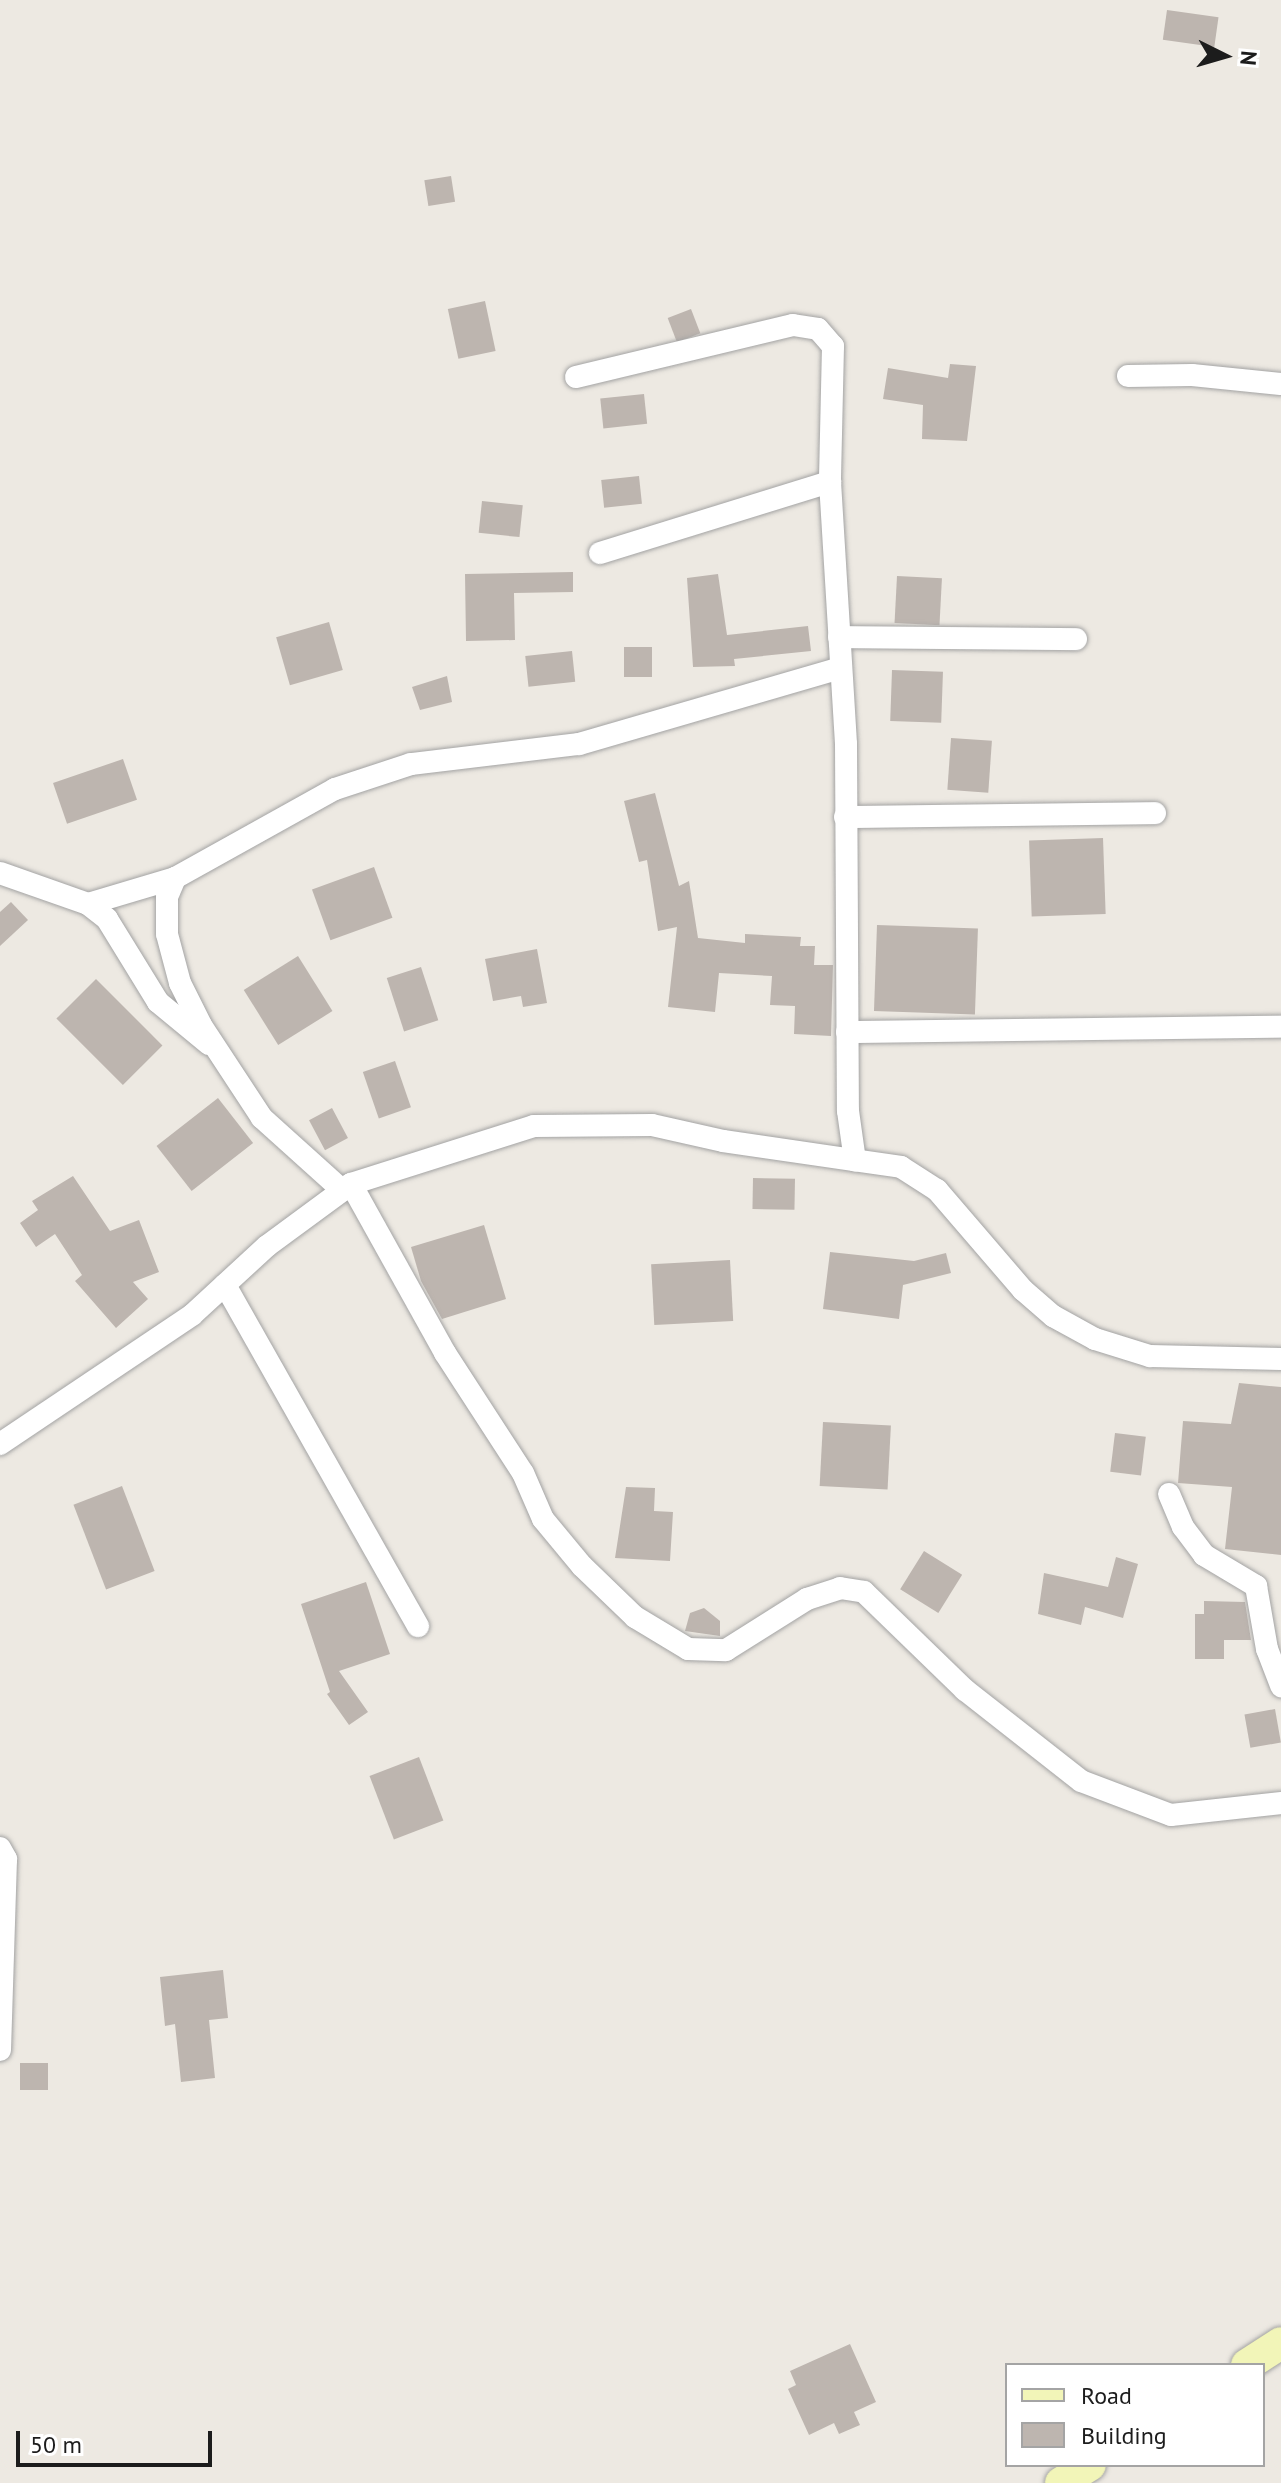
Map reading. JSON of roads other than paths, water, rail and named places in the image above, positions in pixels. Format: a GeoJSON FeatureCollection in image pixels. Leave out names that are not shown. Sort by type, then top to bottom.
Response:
{"type":"FeatureCollection","features":[{"type":"Feature","properties":{"kind":"main road"},"geometry":{"type":"LineString","coordinates":[[1250,2363],[1281,2343]]}},
{"type":"Feature","properties":{"kind":"main road"},"geometry":{"type":"LineString","coordinates":[[1061,2483],[1087,2467]]}},
{"type":"Feature","properties":{"kind":"street"},"geometry":{"type":"LineString","coordinates":[[576,377],[793,325],[818,329],[833,346],[836,363],[830,482],[845,817],[848,1111],[855,1161]]}},
{"type":"Feature","properties":{"kind":"street"},"geometry":{"type":"LineString","coordinates":[[1128,376],[1192,375],[1281,384]]}},
{"type":"Feature","properties":{"kind":"street"},"geometry":{"type":"LineString","coordinates":[[600,553],[830,482]]}},
{"type":"Feature","properties":{"kind":"street"},"geometry":{"type":"LineString","coordinates":[[839,637],[1076,639]]}},
{"type":"Feature","properties":{"kind":"street"},"geometry":{"type":"LineString","coordinates":[[88,904],[175,878],[335,789],[411,764],[579,744],[840,668]]}},
{"type":"Feature","properties":{"kind":"street"},"geometry":{"type":"LineString","coordinates":[[845,817],[1155,813]]}},
{"type":"Feature","properties":{"kind":"street"},"geometry":{"type":"LineString","coordinates":[[0,873],[88,904],[107,919],[158,1002],[219,1051]]}},
{"type":"Feature","properties":{"kind":"street"},"geometry":{"type":"LineString","coordinates":[[175,878],[167,897],[167,934],[180,983],[219,1051],[262,1118],[346,1187],[445,1353],[523,1473],[543,1519],[582,1566],[635,1617],[688,1649],[726,1650],[807,1599],[840,1588],[864,1592],[965,1690],[1081,1781],[1171,1815],[1281,1803]]}},
{"type":"Feature","properties":{"kind":"street"},"geometry":{"type":"LineString","coordinates":[[847,1032],[1281,1027]]}},
{"type":"Feature","properties":{"kind":"street"},"geometry":{"type":"LineString","coordinates":[[0,1444],[192,1315],[346,1187],[534,1126],[652,1125],[901,1167],[937,1190],[1023,1290],[1053,1316],[1095,1339],[1150,1356],[1281,1359]]}},
{"type":"Feature","properties":{"kind":"street"},"geometry":{"type":"LineString","coordinates":[[225,1285],[418,1626]]}},
{"type":"Feature","properties":{"kind":"street"},"geometry":{"type":"LineString","coordinates":[[1169,1494],[1183,1527],[1204,1555],[1256,1586],[1267,1649],[1281,1686]]}},
{"type":"Feature","properties":{"kind":"street"},"geometry":{"type":"LineString","coordinates":[[0,1848],[6,1859],[0,2050]]}}]}
